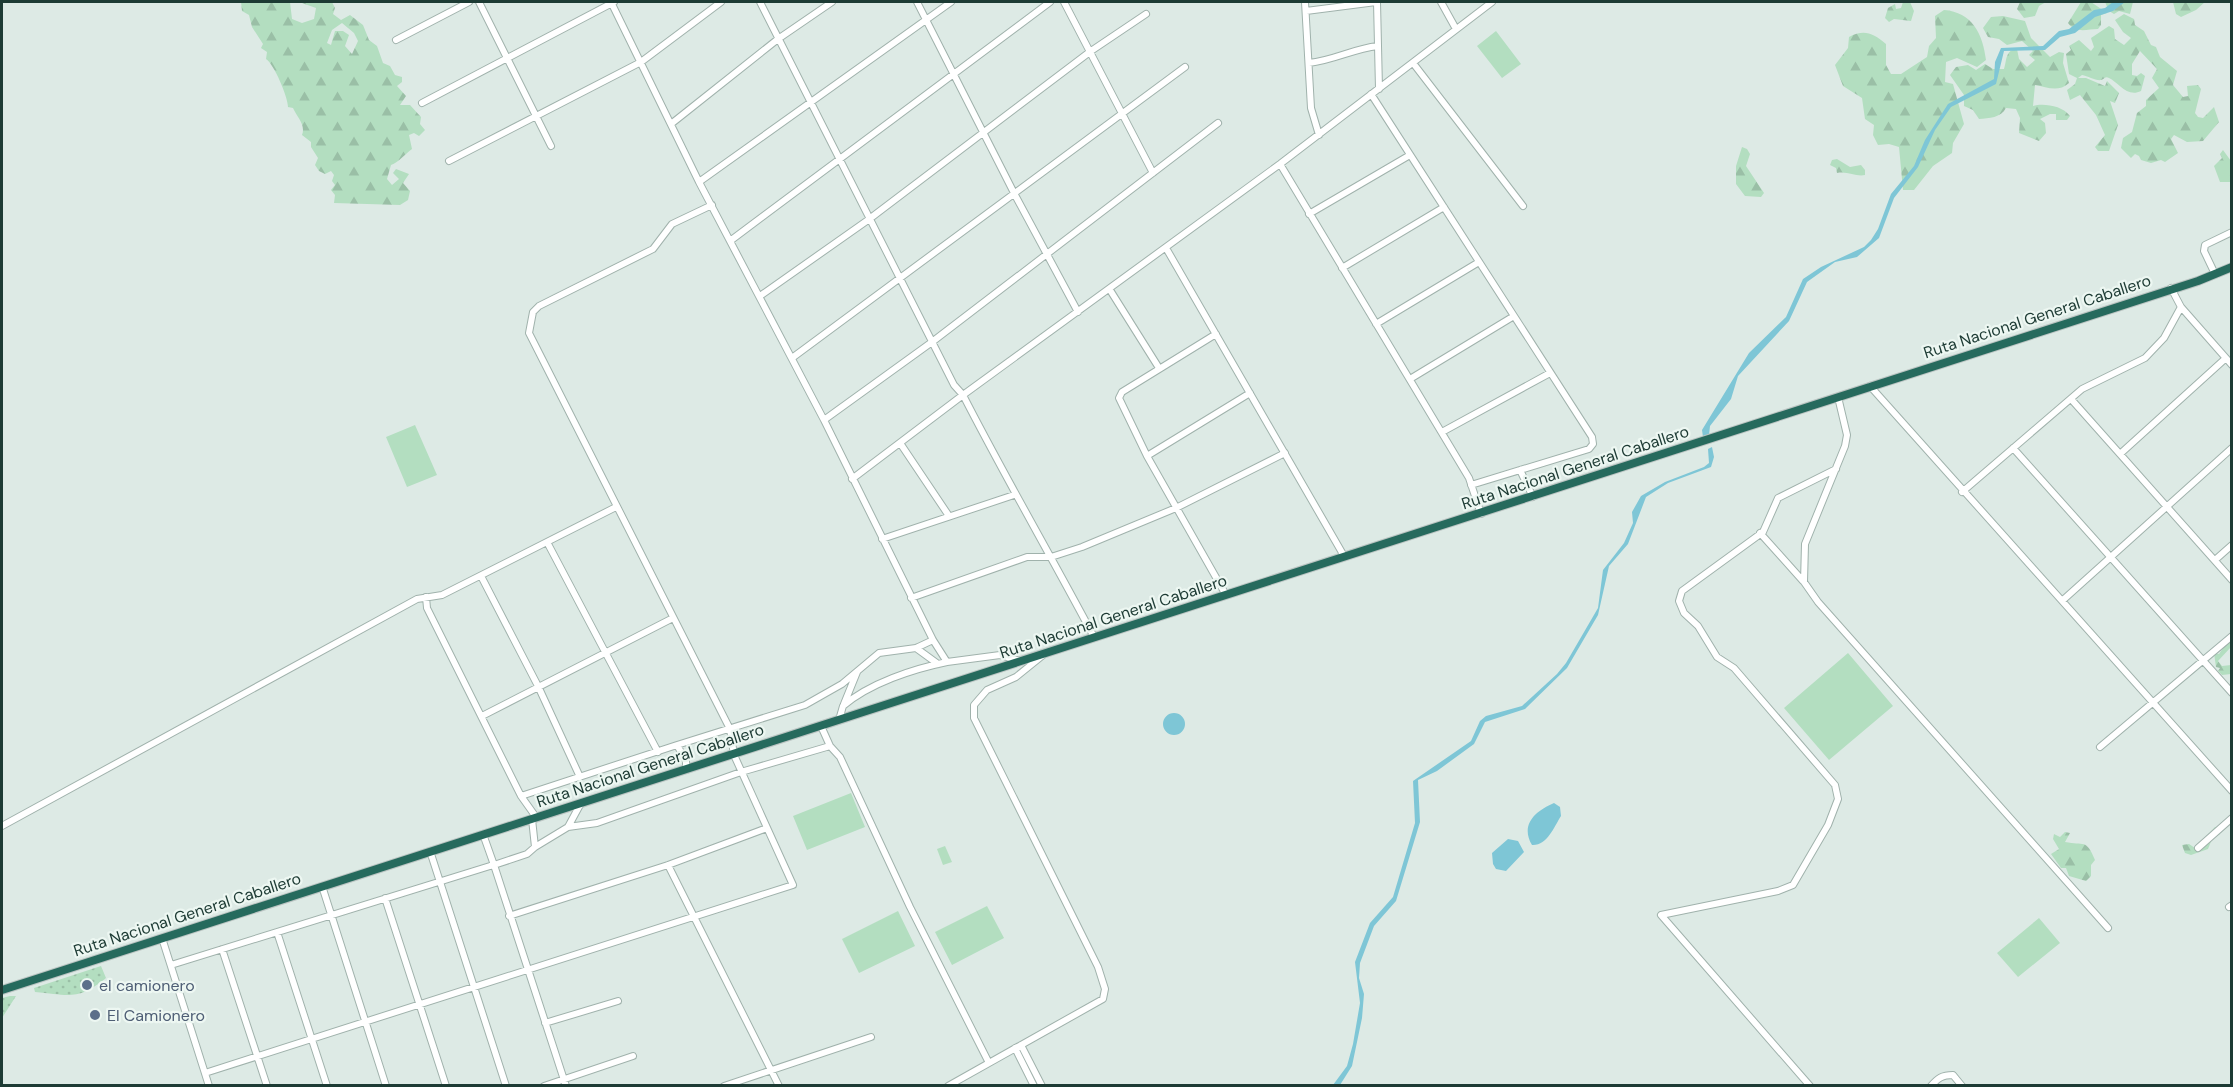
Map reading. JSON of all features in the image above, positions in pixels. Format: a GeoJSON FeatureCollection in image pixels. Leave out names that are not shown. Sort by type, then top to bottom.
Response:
{"type":"FeatureCollection","features":[{"type":"Feature","properties":{"kind":"highway","name":"Ruta Nacional General Caballero"},"geometry":{"type":"LineString","coordinates":[[2,990],[1344,556],[1481,514],[2232,267]]}},
{"type":"Feature","properties":{"kind":"street"},"geometry":{"type":"LineString","coordinates":[[396,40],[470,2]]}},
{"type":"Feature","properties":{"kind":"street"},"geometry":{"type":"LineString","coordinates":[[479,2],[551,146]]}},
{"type":"Feature","properties":{"kind":"street"},"geometry":{"type":"LineString","coordinates":[[422,103],[613,2],[699,182],[824,420],[911,598],[947,662]]}},
{"type":"Feature","properties":{"kind":"street"},"geometry":{"type":"LineString","coordinates":[[449,161],[641,62],[721,2]]}},
{"type":"Feature","properties":{"kind":"street"},"geometry":{"type":"LineString","coordinates":[[760,2],[868,220],[954,385],[963,394],[1014,495],[1051,557],[1094,637]]}},
{"type":"Feature","properties":{"kind":"street"},"geometry":{"type":"LineString","coordinates":[[671,124],[778,39],[832,2]]}},
{"type":"Feature","properties":{"kind":"street"},"geometry":{"type":"LineString","coordinates":[[917,2],[1015,195],[1078,312]]}},
{"type":"Feature","properties":{"kind":"street"},"geometry":{"type":"LineString","coordinates":[[699,182],[951,2]]}},
{"type":"Feature","properties":{"kind":"street"},"geometry":{"type":"LineString","coordinates":[[730,241],[1050,2]]}},
{"type":"Feature","properties":{"kind":"street"},"geometry":{"type":"LineString","coordinates":[[1064,2],[1153,173]]}},
{"type":"Feature","properties":{"kind":"street"},"geometry":{"type":"LineString","coordinates":[[1305,2],[1311,108],[1319,135]]}},
{"type":"Feature","properties":{"kind":"street"},"geometry":{"type":"LineString","coordinates":[[1306,11],[1377,2],[1379,89]]}},
{"type":"Feature","properties":{"kind":"street"},"geometry":{"type":"LineString","coordinates":[[1441,2],[1456,29]]}},
{"type":"Feature","properties":{"kind":"street"},"geometry":{"type":"LineString","coordinates":[[852,479],[963,394],[1110,290],[1319,135],[1492,2]]}},
{"type":"Feature","properties":{"kind":"street"},"geometry":{"type":"LineString","coordinates":[[760,296],[868,220],[1091,51],[1146,14]]}},
{"type":"Feature","properties":{"kind":"street"},"geometry":{"type":"LineString","coordinates":[[1309,63],[1330,61],[1354,49],[1378,46]]}},
{"type":"Feature","properties":{"kind":"street"},"geometry":{"type":"LineString","coordinates":[[1413,63],[1523,206]]}},
{"type":"Feature","properties":{"kind":"street"},"geometry":{"type":"LineString","coordinates":[[792,358],[1185,67]]}},
{"type":"Feature","properties":{"kind":"street"},"geometry":{"type":"LineString","coordinates":[[1371,94],[1514,316],[1593,444],[1589,449],[1471,484]]}},
{"type":"Feature","properties":{"kind":"street"},"geometry":{"type":"LineString","coordinates":[[824,420],[932,342],[1218,123]]}},
{"type":"Feature","properties":{"kind":"street"},"geometry":{"type":"LineString","coordinates":[[1309,214],[1410,155]]}},
{"type":"Feature","properties":{"kind":"street"},"geometry":{"type":"LineString","coordinates":[[1280,164],[1442,432],[1471,484],[1481,514]]}},
{"type":"Feature","properties":{"kind":"street"},"geometry":{"type":"LineString","coordinates":[[205,1073],[527,968],[593,950],[793,885],[734,755],[730,729],[529,333],[533,312],[539,306],[653,249],[672,224],[712,206]]}},
{"type":"Feature","properties":{"kind":"street"},"geometry":{"type":"LineString","coordinates":[[1342,268],[1444,207]]}},
{"type":"Feature","properties":{"kind":"street"},"geometry":{"type":"LineString","coordinates":[[2215,274],[2204,251],[2205,245],[2232,232]]}},
{"type":"Feature","properties":{"kind":"street"},"geometry":{"type":"LineString","coordinates":[[1166,248],[1344,556]]}},
{"type":"Feature","properties":{"kind":"street"},"geometry":{"type":"LineString","coordinates":[[1376,324],[1479,262]]}},
{"type":"Feature","properties":{"kind":"street"},"geometry":{"type":"LineString","coordinates":[[2171,288],[2181,308],[2232,365]]}},
{"type":"Feature","properties":{"kind":"street"},"geometry":{"type":"LineString","coordinates":[[1110,290],[1159,368]]}},
{"type":"Feature","properties":{"kind":"street"},"geometry":{"type":"LineString","coordinates":[[1962,492],[2082,389],[2145,358],[2164,338],[2181,308]]}},
{"type":"Feature","properties":{"kind":"street"},"geometry":{"type":"LineString","coordinates":[[1410,379],[1514,316]]}},
{"type":"Feature","properties":{"kind":"street"},"geometry":{"type":"LineString","coordinates":[[1216,334],[1122,392],[1119,398],[1147,456],[1226,595]]}},
{"type":"Feature","properties":{"kind":"street"},"geometry":{"type":"LineString","coordinates":[[2120,454],[2226,358]]}},
{"type":"Feature","properties":{"kind":"street"},"geometry":{"type":"LineString","coordinates":[[1442,432],[1550,373]]}},
{"type":"Feature","properties":{"kind":"street"},"geometry":{"type":"LineString","coordinates":[[1870,386],[1962,492],[2063,600],[2152,704],[2232,791]]}},
{"type":"Feature","properties":{"kind":"street"},"geometry":{"type":"LineString","coordinates":[[1147,456],[1250,393]]}},
{"type":"Feature","properties":{"kind":"street"},"geometry":{"type":"LineString","coordinates":[[1804,582],[1804,544],[1842,458],[1847,435],[1838,397]]}},
{"type":"Feature","properties":{"kind":"street"},"geometry":{"type":"LineString","coordinates":[[2071,399],[2232,580]]}},
{"type":"Feature","properties":{"kind":"street"},"geometry":{"type":"LineString","coordinates":[[900,442],[949,516]]}},
{"type":"Feature","properties":{"kind":"street"},"geometry":{"type":"LineString","coordinates":[[2013,448],[2232,693]]}},
{"type":"Feature","properties":{"kind":"street"},"geometry":{"type":"LineString","coordinates":[[2063,600],[2232,448]]}},
{"type":"Feature","properties":{"kind":"street"},"geometry":{"type":"LineString","coordinates":[[911,598],[1027,557],[1051,557],[1082,547],[1176,508],[1285,453]]}},
{"type":"Feature","properties":{"kind":"street"},"geometry":{"type":"LineString","coordinates":[[1810,1086],[1661,915],[1778,891],[1793,885],[1828,825],[1838,799],[1835,785],[1734,668],[1717,657],[1698,626],[1684,613],[1679,601],[1682,591],[1763,532],[1778,498],[1836,469]]}},
{"type":"Feature","properties":{"kind":"street"},"geometry":{"type":"LineString","coordinates":[[1520,470],[1533,497]]}},
{"type":"Feature","properties":{"kind":"street"},"geometry":{"type":"LineString","coordinates":[[882,539],[1014,495]]}},
{"type":"Feature","properties":{"kind":"street"},"geometry":{"type":"LineString","coordinates":[[2,826],[406,605],[426,597],[442,595],[616,507]]}},
{"type":"Feature","properties":{"kind":"street"},"geometry":{"type":"LineString","coordinates":[[1760,533],[1804,582],[1818,602],[2108,928]]}},
{"type":"Feature","properties":{"kind":"street"},"geometry":{"type":"LineString","coordinates":[[547,542],[658,752]]}},
{"type":"Feature","properties":{"kind":"street"},"geometry":{"type":"LineString","coordinates":[[2215,560],[2232,545]]}},
{"type":"Feature","properties":{"kind":"street"},"geometry":{"type":"LineString","coordinates":[[481,576],[538,686],[580,777]]}},
{"type":"Feature","properties":{"kind":"street"},"geometry":{"type":"LineString","coordinates":[[426,597],[427,608],[534,818],[535,847]]}},
{"type":"Feature","properties":{"kind":"street"},"geometry":{"type":"LineString","coordinates":[[482,716],[673,618]]}},
{"type":"Feature","properties":{"kind":"street"},"geometry":{"type":"LineString","coordinates":[[2100,747],[2232,636]]}},
{"type":"Feature","properties":{"kind":"street"},"geometry":{"type":"LineString","coordinates":[[521,796],[824,697],[879,653],[916,648],[933,640]]}},
{"type":"Feature","properties":{"kind":"street"},"geometry":{"type":"LineString","coordinates":[[916,648],[938,664]]}},
{"type":"Feature","properties":{"kind":"street"},"geometry":{"type":"LineString","coordinates":[[843,706],[889,680],[938,664],[1000,655],[1021,662]]}},
{"type":"Feature","properties":{"kind":"street"},"geometry":{"type":"LineString","coordinates":[[948,1086],[956,1084],[989,1062],[1103,999],[1105,989],[1098,967],[974,718],[974,705],[987,690],[1016,677],[1043,655]]}},
{"type":"Feature","properties":{"kind":"street"},"geometry":{"type":"LineString","coordinates":[[839,720],[859,669]]}},
{"type":"Feature","properties":{"kind":"street"},"geometry":{"type":"LineString","coordinates":[[821,726],[830,746],[840,758],[910,907],[989,1062]]}},
{"type":"Feature","properties":{"kind":"street"},"geometry":{"type":"LineString","coordinates":[[677,745],[686,761],[686,770]]}},
{"type":"Feature","properties":{"kind":"street"},"geometry":{"type":"LineString","coordinates":[[171,965],[528,854],[535,847],[568,827],[597,822],[741,772],[830,746]]}},
{"type":"Feature","properties":{"kind":"street"},"geometry":{"type":"LineString","coordinates":[[568,827],[581,803]]}},
{"type":"Feature","properties":{"kind":"street"},"geometry":{"type":"LineString","coordinates":[[2198,848],[2232,818]]}},
{"type":"Feature","properties":{"kind":"street"},"geometry":{"type":"LineString","coordinates":[[509,916],[668,865],[767,828]]}},
{"type":"Feature","properties":{"kind":"street"},"geometry":{"type":"LineString","coordinates":[[483,834],[565,1082]]}},
{"type":"Feature","properties":{"kind":"street"},"geometry":{"type":"LineString","coordinates":[[430,851],[506,1086]]}},
{"type":"Feature","properties":{"kind":"street"},"geometry":{"type":"LineString","coordinates":[[668,865],[779,1086]]}},
{"type":"Feature","properties":{"kind":"street"},"geometry":{"type":"LineString","coordinates":[[322,886],[384,1085]]}},
{"type":"Feature","properties":{"kind":"street"},"geometry":{"type":"LineString","coordinates":[[385,898],[446,1086]]}},
{"type":"Feature","properties":{"kind":"street"},"geometry":{"type":"LineString","coordinates":[[277,932],[327,1086]]}},
{"type":"Feature","properties":{"kind":"street"},"geometry":{"type":"LineString","coordinates":[[162,938],[209,1086]]}},
{"type":"Feature","properties":{"kind":"street"},"geometry":{"type":"LineString","coordinates":[[222,949],[267,1086]]}},
{"type":"Feature","properties":{"kind":"street"},"geometry":{"type":"LineString","coordinates":[[545,1023],[618,1001]]}},
{"type":"Feature","properties":{"kind":"street"},"geometry":{"type":"LineString","coordinates":[[724,1086],[871,1037]]}},
{"type":"Feature","properties":{"kind":"street"},"geometry":{"type":"LineString","coordinates":[[1018,1047],[1034,1086]]}},
{"type":"Feature","properties":{"kind":"street"},"geometry":{"type":"LineString","coordinates":[[1018,1047],[1042,1086]]}},
{"type":"Feature","properties":{"kind":"street"},"geometry":{"type":"LineString","coordinates":[[544,1086],[565,1082],[633,1056]]}},
{"type":"Feature","properties":{"kind":"street"},"geometry":{"type":"LineString","coordinates":[[1931,1086],[1940,1076],[1953,1075],[1962,1086]]}},
{"type":"Feature","properties":{"kind":"green space"},"geometry":{"type":"Polygon","coordinates":[[[241,2],[290,2],[292,19],[302,23],[314,19],[316,8],[299,2],[332,2],[335,8],[333,14],[341,20],[350,15],[363,25],[369,40],[377,46],[383,63],[390,66],[395,75],[402,77],[402,82],[397,86],[406,96],[400,105],[410,105],[421,117],[420,124],[425,130],[419,136],[414,133],[409,135],[412,149],[391,165],[387,179],[392,185],[399,179],[393,173],[396,169],[409,174],[403,183],[410,191],[408,200],[400,205],[334,203],[335,195],[331,190],[335,185],[332,181],[334,175],[331,171],[325,174],[319,171],[315,165],[318,158],[311,147],[311,142],[302,135],[303,128],[300,121],[293,108],[288,107],[280,81],[266,59],[267,52],[261,48],[263,44],[252,27],[249,15],[242,11],[241,2]],[[342,23],[332,30],[327,43],[331,45],[335,31],[343,31],[349,35],[345,46],[352,54],[358,41],[354,33],[342,23]]]}},
{"type":"Feature","properties":{"kind":"green space"},"geometry":{"type":"Polygon","coordinates":[[[1903,2],[1910,2],[1914,11],[1911,21],[1894,19],[1889,22],[1885,18],[1888,8],[1895,4],[1896,9],[1901,8],[1903,2]]]}},
{"type":"Feature","properties":{"kind":"green space"},"geometry":{"type":"Polygon","coordinates":[[[2020,2],[2046,2],[2039,6],[2035,16],[2024,18],[2017,9],[2020,2]]]}},
{"type":"Feature","properties":{"kind":"green space"},"geometry":{"type":"Polygon","coordinates":[[[2081,2],[2091,2],[2107,13],[2101,15],[2101,25],[2098,29],[2078,30],[2068,23],[2081,2]]]}},
{"type":"Feature","properties":{"kind":"green space"},"geometry":{"type":"Polygon","coordinates":[[[2105,2],[2133,2],[2130,14],[2119,11],[2114,14],[2109,11],[2105,2]]]}},
{"type":"Feature","properties":{"kind":"green space"},"geometry":{"type":"Polygon","coordinates":[[[2173,2],[2205,2],[2196,10],[2181,17],[2176,14],[2173,2]]]}},
{"type":"Feature","properties":{"kind":"green space"},"geometry":{"type":"Polygon","coordinates":[[[1944,10],[1962,15],[1969,20],[1979,33],[1986,60],[1977,67],[1957,58],[1946,62],[1945,82],[1953,84],[1964,124],[1953,143],[1952,153],[1933,166],[1914,190],[1903,190],[1899,147],[1889,144],[1878,145],[1873,135],[1874,125],[1865,119],[1862,98],[1843,86],[1835,65],[1848,48],[1849,37],[1859,33],[1868,33],[1886,44],[1886,65],[1891,74],[1901,74],[1927,57],[1929,46],[1936,38],[1935,16],[1944,10]]]}},
{"type":"Feature","properties":{"kind":"green space"},"geometry":{"type":"Polygon","coordinates":[[[2124,14],[2134,19],[2135,25],[2144,31],[2151,45],[2156,47],[2160,57],[2177,71],[2173,85],[2183,97],[2188,96],[2187,86],[2198,85],[2201,89],[2195,113],[2198,117],[2203,118],[2214,107],[2219,122],[2203,141],[2187,142],[2174,135],[2171,139],[2178,153],[2165,162],[2161,160],[2151,163],[2141,160],[2135,154],[2131,158],[2121,148],[2123,138],[2132,132],[2137,113],[2146,106],[2146,100],[2159,88],[2152,78],[2157,69],[2140,51],[2132,64],[2132,75],[2137,76],[2141,73],[2145,76],[2141,91],[2136,93],[2127,91],[2108,77],[2099,80],[2082,75],[2078,78],[2086,78],[2105,86],[2107,81],[2119,93],[2115,103],[2110,101],[2118,125],[2109,151],[2098,151],[2095,147],[2105,135],[2096,115],[2080,95],[2070,100],[2067,90],[2075,84],[2077,78],[2069,74],[2066,54],[2071,50],[2069,46],[2079,40],[2091,51],[2094,47],[2091,38],[2109,26],[2114,29],[2115,39],[2124,45],[2131,38],[2123,32],[2115,20],[2124,14]]]}},
{"type":"Feature","properties":{"kind":"green space"},"geometry":{"type":"Polygon","coordinates":[[[2003,16],[2025,21],[2031,38],[2050,57],[2059,52],[2064,53],[2063,63],[2069,83],[2057,89],[2035,85],[2033,106],[2052,106],[2062,109],[2070,116],[2067,120],[2056,120],[2056,114],[2050,114],[2040,119],[2045,123],[2046,133],[2039,141],[2019,133],[2020,118],[2016,109],[2006,108],[1998,116],[1979,119],[1973,110],[1964,106],[1964,95],[1950,75],[1956,67],[1968,65],[1976,70],[1985,64],[1993,69],[2004,69],[2008,53],[2017,49],[2019,59],[2027,67],[2035,60],[2029,55],[2033,51],[2022,41],[2007,45],[1999,39],[1988,37],[1983,28],[1991,17],[2003,16]]]}},
{"type":"Feature","properties":{"kind":"green space"},"geometry":{"type":"Polygon","coordinates":[[[1496,31],[1521,64],[1502,78],[1477,46],[1496,31]]]}},
{"type":"Feature","properties":{"kind":"green space"},"geometry":{"type":"Polygon","coordinates":[[[1742,147],[1750,154],[1746,166],[1764,193],[1761,197],[1745,196],[1736,184],[1736,166],[1742,147]]]}},
{"type":"Feature","properties":{"kind":"green space"},"geometry":{"type":"Polygon","coordinates":[[[2223,150],[2231,161],[2231,182],[2220,182],[2214,166],[2222,158],[2220,154],[2223,150]]]}},
{"type":"Feature","properties":{"kind":"green space"},"geometry":{"type":"Polygon","coordinates":[[[1837,159],[1850,167],[1861,165],[1865,170],[1865,175],[1837,173],[1836,168],[1830,165],[1832,160],[1837,159]]]}},
{"type":"Feature","properties":{"kind":"green space"},"geometry":{"type":"Polygon","coordinates":[[[415,425],[437,475],[407,487],[386,437],[415,425]]]}},
{"type":"Feature","properties":{"kind":"green space"},"geometry":{"type":"Polygon","coordinates":[[[2231,642],[2231,647],[2218,661],[2222,666],[2231,665],[2231,674],[2222,675],[2218,671],[2220,668],[2216,667],[2214,653],[2219,654],[2226,644],[2231,642]]]}},
{"type":"Feature","properties":{"kind":"green space"},"geometry":{"type":"Polygon","coordinates":[[[1848,653],[1893,706],[1829,760],[1784,708],[1848,653]]]}},
{"type":"Feature","properties":{"kind":"green space"},"geometry":{"type":"Polygon","coordinates":[[[851,793],[865,827],[807,850],[793,816],[851,793]]]}},
{"type":"Feature","properties":{"kind":"green space"},"geometry":{"type":"Polygon","coordinates":[[[2215,827],[2220,827],[2220,834],[2212,839],[2208,849],[2191,855],[2185,853],[2182,845],[2189,844],[2195,848],[2215,827]]]}},
{"type":"Feature","properties":{"kind":"green space"},"geometry":{"type":"Polygon","coordinates":[[[2065,832],[2070,833],[2065,842],[2084,844],[2089,848],[2095,860],[2091,865],[2091,876],[2086,881],[2069,876],[2066,868],[2061,868],[2051,854],[2059,849],[2053,839],[2054,834],[2060,837],[2065,832]]]}},
{"type":"Feature","properties":{"kind":"green space"},"geometry":{"type":"Polygon","coordinates":[[[945,846],[952,862],[943,865],[937,849],[945,846]]]}},
{"type":"Feature","properties":{"kind":"green space"},"geometry":{"type":"Polygon","coordinates":[[[987,906],[1004,938],[952,965],[935,932],[987,906]]]}},
{"type":"Feature","properties":{"kind":"green space"},"geometry":{"type":"Polygon","coordinates":[[[898,911],[915,946],[859,973],[842,939],[898,911]]]}},
{"type":"Feature","properties":{"kind":"green space"},"geometry":{"type":"Polygon","coordinates":[[[2039,918],[2060,943],[2018,977],[1997,953],[2039,918]]]}},
{"type":"Feature","properties":{"kind":"green space"},"geometry":{"type":"Polygon","coordinates":[[[101,966],[106,978],[88,990],[73,995],[35,992],[34,988],[101,966]]]}},
{"type":"Feature","properties":{"kind":"green space"},"geometry":{"type":"Polygon","coordinates":[[[16,996],[2,1018],[2,998],[16,996]]]}},
{"type":"Feature","properties":{"kind":"water"},"geometry":{"type":"Polygon","coordinates":[[[2113,2],[2125,2],[2113,11],[2095,17],[2075,33],[2060,37],[2045,50],[2004,51],[1996,84],[1951,107],[1935,130],[1918,167],[1894,198],[1879,238],[1857,257],[1835,262],[1807,282],[1789,321],[1738,376],[1731,399],[1710,426],[1709,435],[1703,437],[1702,430],[1749,353],[1786,317],[1803,279],[1821,267],[1864,247],[1871,240],[1878,229],[1891,194],[1914,166],[1925,140],[1948,104],[1994,79],[1995,62],[2001,48],[2043,46],[2059,31],[2069,29],[2094,10],[2105,8],[2113,2]]]}},
{"type":"Feature","properties":{"kind":"water"},"geometry":{"type":"Polygon","coordinates":[[[1712,447],[1714,457],[1711,467],[1668,483],[1646,497],[1628,544],[1609,566],[1598,615],[1567,668],[1525,709],[1485,722],[1474,744],[1437,771],[1418,780],[1420,822],[1396,901],[1374,926],[1360,963],[1359,978],[1364,994],[1362,1018],[1352,1066],[1340,1085],[1333,1085],[1347,1066],[1353,1044],[1360,1003],[1355,962],[1370,923],[1393,897],[1415,823],[1413,781],[1471,741],[1480,721],[1486,716],[1522,706],[1557,674],[1566,663],[1598,608],[1603,570],[1624,543],[1633,523],[1632,512],[1641,496],[1665,482],[1704,467],[1709,463],[1708,449],[1712,447]]]}},
{"type":"Feature","properties":{"kind":"water"},"geometry":{"type":"Polygon","coordinates":[[[1170,713],[1178,713],[1185,720],[1185,728],[1178,735],[1170,735],[1163,728],[1163,720],[1170,713]]]}},
{"type":"Feature","properties":{"kind":"water"},"geometry":{"type":"Polygon","coordinates":[[[1554,803],[1560,807],[1561,816],[1546,839],[1532,845],[1528,831],[1531,820],[1541,810],[1554,803]]]}},
{"type":"Feature","properties":{"kind":"water"},"geometry":{"type":"Polygon","coordinates":[[[1508,839],[1518,841],[1524,852],[1506,871],[1496,869],[1492,853],[1508,839]]]}},
{"type":"Feature","properties":{"kind":"place","name":"el camionero"},"geometry":{"type":"Point","coordinates":[87,985]}},
{"type":"Feature","properties":{"kind":"place","name":"El Camionero"},"geometry":{"type":"Point","coordinates":[95,1015]}}]}
